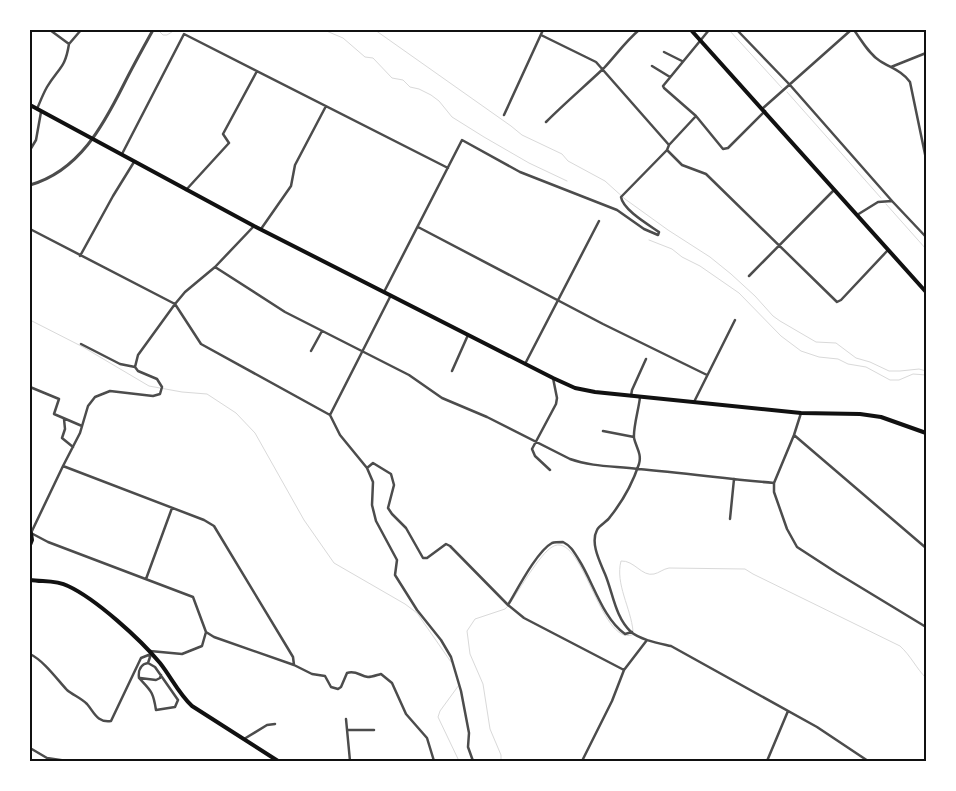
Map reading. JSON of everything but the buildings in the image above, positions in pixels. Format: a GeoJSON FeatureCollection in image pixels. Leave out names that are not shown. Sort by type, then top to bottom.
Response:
{"type":"FeatureCollection","features":[{"type":"Feature","properties":{"kind":"main road"},"geometry":{"type":"LineString","coordinates":[[691,30],[926,292]]}},
{"type":"Feature","properties":{"kind":"main road"},"geometry":{"type":"LineString","coordinates":[[30,106],[254,226],[553,378],[583,390],[801,413],[860,414],[881,417],[926,433]]}},
{"type":"Feature","properties":{"kind":"main road"},"geometry":{"type":"LineString","coordinates":[[30,545],[32,540],[31,533]]}},
{"type":"Feature","properties":{"kind":"main road"},"geometry":{"type":"LineString","coordinates":[[30,580],[55,582],[67,586],[107,612],[160,662],[185,700],[278,761]]}},
{"type":"Feature","properties":{"kind":"street"},"geometry":{"type":"LineString","coordinates":[[50,30],[68,44]]}},
{"type":"Feature","properties":{"kind":"street"},"geometry":{"type":"LineString","coordinates":[[30,150],[36,140],[39,111],[48,86],[66,59],[68,44],[81,30]]}},
{"type":"Feature","properties":{"kind":"street"},"geometry":{"type":"LineString","coordinates":[[504,115],[543,30]]}},
{"type":"Feature","properties":{"kind":"street"},"geometry":{"type":"LineString","coordinates":[[546,122],[602,69],[639,30]]}},
{"type":"Feature","properties":{"kind":"street"},"geometry":{"type":"LineString","coordinates":[[709,30],[663,86],[696,116],[723,149],[728,148],[782,91],[852,30],[871,53],[880,61],[905,76],[910,82],[926,159]]}},
{"type":"Feature","properties":{"kind":"street"},"geometry":{"type":"LineString","coordinates":[[737,30],[790,84],[926,237]]}},
{"type":"Feature","properties":{"kind":"street"},"geometry":{"type":"LineString","coordinates":[[30,185],[39,182],[69,164],[93,140],[152,31]]}},
{"type":"Feature","properties":{"kind":"street"},"geometry":{"type":"LineString","coordinates":[[121,155],[185,32],[257,71],[448,168]]}},
{"type":"Feature","properties":{"kind":"street"},"geometry":{"type":"LineString","coordinates":[[541,35],[596,62],[669,145]]}},
{"type":"Feature","properties":{"kind":"street"},"geometry":{"type":"LineString","coordinates":[[664,52],[682,61]]}},
{"type":"Feature","properties":{"kind":"street"},"geometry":{"type":"LineString","coordinates":[[891,67],[926,53]]}},
{"type":"Feature","properties":{"kind":"street"},"geometry":{"type":"LineString","coordinates":[[652,66],[670,77]]}},
{"type":"Feature","properties":{"kind":"street"},"geometry":{"type":"LineString","coordinates":[[186,190],[229,144],[223,134],[257,71]]}},
{"type":"Feature","properties":{"kind":"street"},"geometry":{"type":"LineString","coordinates":[[261,229],[291,186],[295,165],[326,106]]}},
{"type":"Feature","properties":{"kind":"street"},"geometry":{"type":"LineString","coordinates":[[384,292],[462,140],[520,172],[617,210],[644,229],[658,235],[660,232],[634,214],[622,201],[621,197],[667,150],[669,145],[696,116]]}},
{"type":"Feature","properties":{"kind":"street"},"geometry":{"type":"LineString","coordinates":[[667,150],[682,165],[706,174],[837,302],[888,250]]}},
{"type":"Feature","properties":{"kind":"street"},"geometry":{"type":"LineString","coordinates":[[80,256],[134,162]]}},
{"type":"Feature","properties":{"kind":"street"},"geometry":{"type":"LineString","coordinates":[[749,276],[834,190]]}},
{"type":"Feature","properties":{"kind":"street"},"geometry":{"type":"LineString","coordinates":[[857,215],[878,202],[892,200]]}},
{"type":"Feature","properties":{"kind":"street"},"geometry":{"type":"LineString","coordinates":[[525,364],[599,221]]}},
{"type":"Feature","properties":{"kind":"street"},"geometry":{"type":"LineString","coordinates":[[135,367],[138,355],[185,292],[215,267],[254,226]]}},
{"type":"Feature","properties":{"kind":"street"},"geometry":{"type":"LineString","coordinates":[[418,227],[603,324],[707,375]]}},
{"type":"Feature","properties":{"kind":"street"},"geometry":{"type":"LineString","coordinates":[[30,229],[175,304],[201,344],[330,415],[340,435],[367,468],[372,482],[372,505],[376,521],[397,560],[395,575],[416,610],[452,657],[469,733],[468,747],[473,761]]}},
{"type":"Feature","properties":{"kind":"street"},"geometry":{"type":"LineString","coordinates":[[215,267],[285,312],[409,375],[442,398],[487,417],[582,463],[774,483]]}},
{"type":"Feature","properties":{"kind":"street"},"geometry":{"type":"LineString","coordinates":[[330,415],[391,295]]}},
{"type":"Feature","properties":{"kind":"street"},"geometry":{"type":"LineString","coordinates":[[694,402],[735,320]]}},
{"type":"Feature","properties":{"kind":"street"},"geometry":{"type":"LineString","coordinates":[[311,351],[322,331]]}},
{"type":"Feature","properties":{"kind":"street"},"geometry":{"type":"LineString","coordinates":[[452,372],[468,335]]}},
{"type":"Feature","properties":{"kind":"street"},"geometry":{"type":"LineString","coordinates":[[30,654],[43,664],[75,696],[86,703],[97,718],[106,721],[110,720],[141,658],[149,652],[182,654],[202,646],[206,632],[193,597],[48,542],[31,533],[80,433],[88,406],[95,397],[110,391],[152,396],[160,394],[162,387],[157,379],[138,371],[135,367],[120,364],[81,344]]}},
{"type":"Feature","properties":{"kind":"street"},"geometry":{"type":"LineString","coordinates":[[631,396],[646,359]]}},
{"type":"Feature","properties":{"kind":"street"},"geometry":{"type":"LineString","coordinates":[[550,470],[532,449],[556,404],[557,398],[553,378]]}},
{"type":"Feature","properties":{"kind":"street"},"geometry":{"type":"LineString","coordinates":[[30,387],[59,399],[54,414],[82,426]]}},
{"type":"Feature","properties":{"kind":"street"},"geometry":{"type":"LineString","coordinates":[[640,397],[634,437],[639,451],[640,462],[616,510],[597,530],[596,535],[596,550],[599,563],[605,574],[618,613],[632,632],[647,640],[670,646],[818,727],[868,761]]}},
{"type":"Feature","properties":{"kind":"street"},"geometry":{"type":"LineString","coordinates":[[801,413],[774,483],[774,492],[787,529],[797,547],[926,627]]}},
{"type":"Feature","properties":{"kind":"street"},"geometry":{"type":"LineString","coordinates":[[64,418],[65,429],[62,438],[73,447]]}},
{"type":"Feature","properties":{"kind":"street"},"geometry":{"type":"LineString","coordinates":[[603,431],[634,437]]}},
{"type":"Feature","properties":{"kind":"street"},"geometry":{"type":"LineString","coordinates":[[794,435],[926,548]]}},
{"type":"Feature","properties":{"kind":"street"},"geometry":{"type":"LineString","coordinates":[[367,468],[373,463],[391,474],[394,485],[388,508],[406,528],[423,558],[427,558],[446,544],[450,546],[508,605],[524,618],[624,670]]}},
{"type":"Feature","properties":{"kind":"street"},"geometry":{"type":"LineString","coordinates":[[63,466],[214,526],[288,647],[293,656],[294,666]]}},
{"type":"Feature","properties":{"kind":"street"},"geometry":{"type":"LineString","coordinates":[[730,519],[734,479]]}},
{"type":"Feature","properties":{"kind":"street"},"geometry":{"type":"LineString","coordinates":[[146,579],[172,508]]}},
{"type":"Feature","properties":{"kind":"street"},"geometry":{"type":"LineString","coordinates":[[508,605],[536,560],[546,548],[552,543],[563,542],[572,548],[586,571],[607,614],[625,634],[632,632]]}},
{"type":"Feature","properties":{"kind":"street"},"geometry":{"type":"LineString","coordinates":[[206,632],[214,637],[312,674],[325,676],[331,687],[338,689],[341,687],[347,673],[358,672],[368,677],[381,674],[392,683],[406,714],[427,738],[434,761]]}},
{"type":"Feature","properties":{"kind":"street"},"geometry":{"type":"LineString","coordinates":[[582,761],[612,701],[624,670],[647,640]]}},
{"type":"Feature","properties":{"kind":"street"},"geometry":{"type":"LineString","coordinates":[[148,663],[149,652]]}},
{"type":"Feature","properties":{"kind":"street"},"geometry":{"type":"LineString","coordinates":[[148,663],[155,666],[178,700],[175,707],[156,710],[154,697],[147,684],[139,678],[143,664],[148,663]]}},
{"type":"Feature","properties":{"kind":"street"},"geometry":{"type":"LineString","coordinates":[[139,678],[156,680],[161,675]]}},
{"type":"Feature","properties":{"kind":"street"},"geometry":{"type":"LineString","coordinates":[[767,761],[788,711]]}},
{"type":"Feature","properties":{"kind":"street"},"geometry":{"type":"LineString","coordinates":[[346,719],[350,761]]}},
{"type":"Feature","properties":{"kind":"street"},"geometry":{"type":"LineString","coordinates":[[244,739],[267,725],[276,724]]}},
{"type":"Feature","properties":{"kind":"street"},"geometry":{"type":"LineString","coordinates":[[347,730],[374,730]]}},
{"type":"Feature","properties":{"kind":"street"},"geometry":{"type":"LineString","coordinates":[[30,748],[47,758],[67,761]]}},
{"type":"Feature","properties":{"kind":"waterway"},"geometry":{"type":"LineString","coordinates":[[158,30],[163,35],[167,35],[175,30]]}},
{"type":"Feature","properties":{"kind":"waterway"},"geometry":{"type":"LineString","coordinates":[[324,30],[343,38],[365,57],[373,58],[392,78],[403,80],[410,87],[431,95],[439,101],[452,117],[484,137],[529,163],[567,181]]}},
{"type":"Feature","properties":{"kind":"waterway"},"geometry":{"type":"LineString","coordinates":[[375,30],[522,135],[562,154],[568,161],[605,181],[625,199],[710,257],[731,274],[780,321],[816,342],[836,343],[856,358],[889,371],[919,369],[926,371]]}},
{"type":"Feature","properties":{"kind":"waterway"},"geometry":{"type":"LineString","coordinates":[[729,30],[782,88]]}},
{"type":"Feature","properties":{"kind":"waterway"},"geometry":{"type":"LineString","coordinates":[[787,92],[881,198]]}},
{"type":"Feature","properties":{"kind":"waterway"},"geometry":{"type":"LineString","coordinates":[[886,204],[926,249]]}},
{"type":"Feature","properties":{"kind":"waterway"},"geometry":{"type":"LineString","coordinates":[[649,240],[672,249],[739,293],[781,336],[801,351],[819,357],[838,359],[848,364],[866,367],[890,380],[899,380],[913,374],[926,375]]}},
{"type":"Feature","properties":{"kind":"waterway"},"geometry":{"type":"LineString","coordinates":[[30,320],[83,347],[149,386],[207,394],[236,413],[255,433],[304,520],[334,563],[405,604],[417,613],[451,662]]}},
{"type":"Feature","properties":{"kind":"waterway"},"geometry":{"type":"LineString","coordinates":[[511,602],[547,551],[552,547],[563,546],[573,554],[610,623],[621,634],[632,635]]}},
{"type":"Feature","properties":{"kind":"waterway"},"geometry":{"type":"LineString","coordinates":[[633,631],[620,578],[621,561],[626,561],[650,574],[669,568],[745,569],[900,646],[926,678]]}},
{"type":"Feature","properties":{"kind":"waterway"},"geometry":{"type":"LineString","coordinates":[[501,761],[501,755],[490,729],[483,684],[470,654],[467,631],[475,619],[505,609],[508,606]]}},
{"type":"Feature","properties":{"kind":"waterway"},"geometry":{"type":"LineString","coordinates":[[459,685],[440,711],[438,717],[459,761]]}}]}
